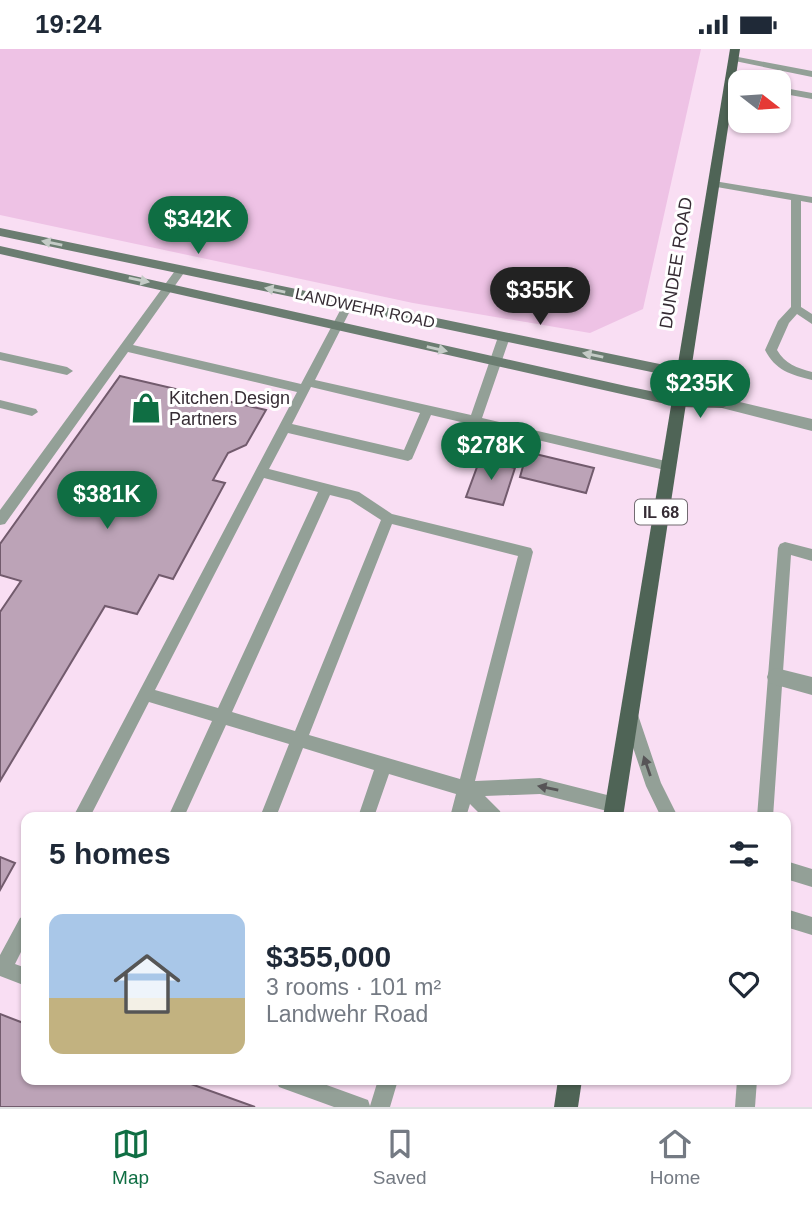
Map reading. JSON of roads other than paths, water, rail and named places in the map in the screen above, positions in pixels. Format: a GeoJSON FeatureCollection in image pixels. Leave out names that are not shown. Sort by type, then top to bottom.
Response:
{"type":"FeatureCollection","features":[{"type":"Feature","properties":{"kind":"main road","name":"DUNDEE ROAD"},"geometry":{"type":"LineString","coordinates":[[614,811],[714,184],[728,117]]}},
{"type":"Feature","properties":{"kind":"main road","name":"LANDWEHR ROAD"},"geometry":{"type":"LineString","coordinates":[[0,232],[684,375],[723,403]]}},
{"type":"Feature","properties":{"kind":"main road","name":"LANDWEHR ROAD"},"geometry":{"type":"LineString","coordinates":[[0,250],[169,286],[495,363],[679,401],[723,403]]}},
{"type":"Feature","properties":{"kind":"main road"},"geometry":{"type":"LineString","coordinates":[[566,1107],[569,1085]]}},
{"type":"Feature","properties":{"kind":"street","name":"LANDWEHR ROAD"},"geometry":{"type":"LineString","coordinates":[[723,403],[812,425]]}},
{"type":"Feature","properties":{"kind":"street"},"geometry":{"type":"LineString","coordinates":[[776,677],[812,686]]}},
{"type":"Feature","properties":{"kind":"lane"},"geometry":{"type":"LineString","coordinates":[[734,54],[812,74]]}},
{"type":"Feature","properties":{"kind":"lane"},"geometry":{"type":"LineString","coordinates":[[791,92],[812,96]]}},
{"type":"Feature","properties":{"kind":"lane"},"geometry":{"type":"LineString","coordinates":[[714,184],[812,200]]}},
{"type":"Feature","properties":{"kind":"lane"},"geometry":{"type":"LineString","coordinates":[[796,197],[796,308],[784,321],[771,349],[775,360],[791,371],[812,376]]}},
{"type":"Feature","properties":{"kind":"lane"},"geometry":{"type":"LineString","coordinates":[[0,520],[181,270]]}},
{"type":"Feature","properties":{"kind":"lane"},"geometry":{"type":"LineString","coordinates":[[84,812],[348,305]]}},
{"type":"Feature","properties":{"kind":"lane"},"geometry":{"type":"LineString","coordinates":[[796,308],[812,320]]}},
{"type":"Feature","properties":{"kind":"lane"},"geometry":{"type":"LineString","coordinates":[[475,421],[504,337]]}},
{"type":"Feature","properties":{"kind":"lane"},"geometry":{"type":"LineString","coordinates":[[125,347],[427,409],[669,466]]}},
{"type":"Feature","properties":{"kind":"lane"},"geometry":{"type":"LineString","coordinates":[[0,356],[67,371]]}},
{"type":"Feature","properties":{"kind":"lane"},"geometry":{"type":"LineString","coordinates":[[0,404],[32,412]]}},
{"type":"Feature","properties":{"kind":"lane"},"geometry":{"type":"LineString","coordinates":[[283,427],[408,456],[427,409]]}},
{"type":"Feature","properties":{"kind":"lane"},"geometry":{"type":"LineString","coordinates":[[260,472],[354,496],[388,519],[526,552],[459,812]]}},
{"type":"Feature","properties":{"kind":"lane"},"geometry":{"type":"LineString","coordinates":[[178,812],[326,489]]}},
{"type":"Feature","properties":{"kind":"lane"},"geometry":{"type":"LineString","coordinates":[[270,812],[388,519]]}},
{"type":"Feature","properties":{"kind":"lane"},"geometry":{"type":"LineString","coordinates":[[765,812],[785,548],[812,555]]}},
{"type":"Feature","properties":{"kind":"lane"},"geometry":{"type":"LineString","coordinates":[[145,694],[466,789],[540,786],[614,811]]}},
{"type":"Feature","properties":{"kind":"lane"},"geometry":{"type":"LineString","coordinates":[[629,713],[654,786],[667,812]]}},
{"type":"Feature","properties":{"kind":"lane"},"geometry":{"type":"LineString","coordinates":[[368,812],[384,765]]}},
{"type":"Feature","properties":{"kind":"lane"},"geometry":{"type":"LineString","coordinates":[[466,789],[489,812]]}},
{"type":"Feature","properties":{"kind":"lane"},"geometry":{"type":"LineString","coordinates":[[791,872],[812,878]]}},
{"type":"Feature","properties":{"kind":"lane"},"geometry":{"type":"LineString","coordinates":[[791,920],[812,926]]}},
{"type":"Feature","properties":{"kind":"lane"},"geometry":{"type":"LineString","coordinates":[[21,934],[3,968],[21,976]]}},
{"type":"Feature","properties":{"kind":"lane"},"geometry":{"type":"LineString","coordinates":[[300,1085],[361,1107]]}},
{"type":"Feature","properties":{"kind":"lane"},"geometry":{"type":"LineString","coordinates":[[380,1107],[387,1085]]}},
{"type":"Feature","properties":{"kind":"lane"},"geometry":{"type":"LineString","coordinates":[[745,1107],[747,1085]]}},
{"type":"Feature","properties":{"kind":"place","name":"Kitchen Design Partners"},"geometry":{"type":"Point","coordinates":[146,408]}}]}
